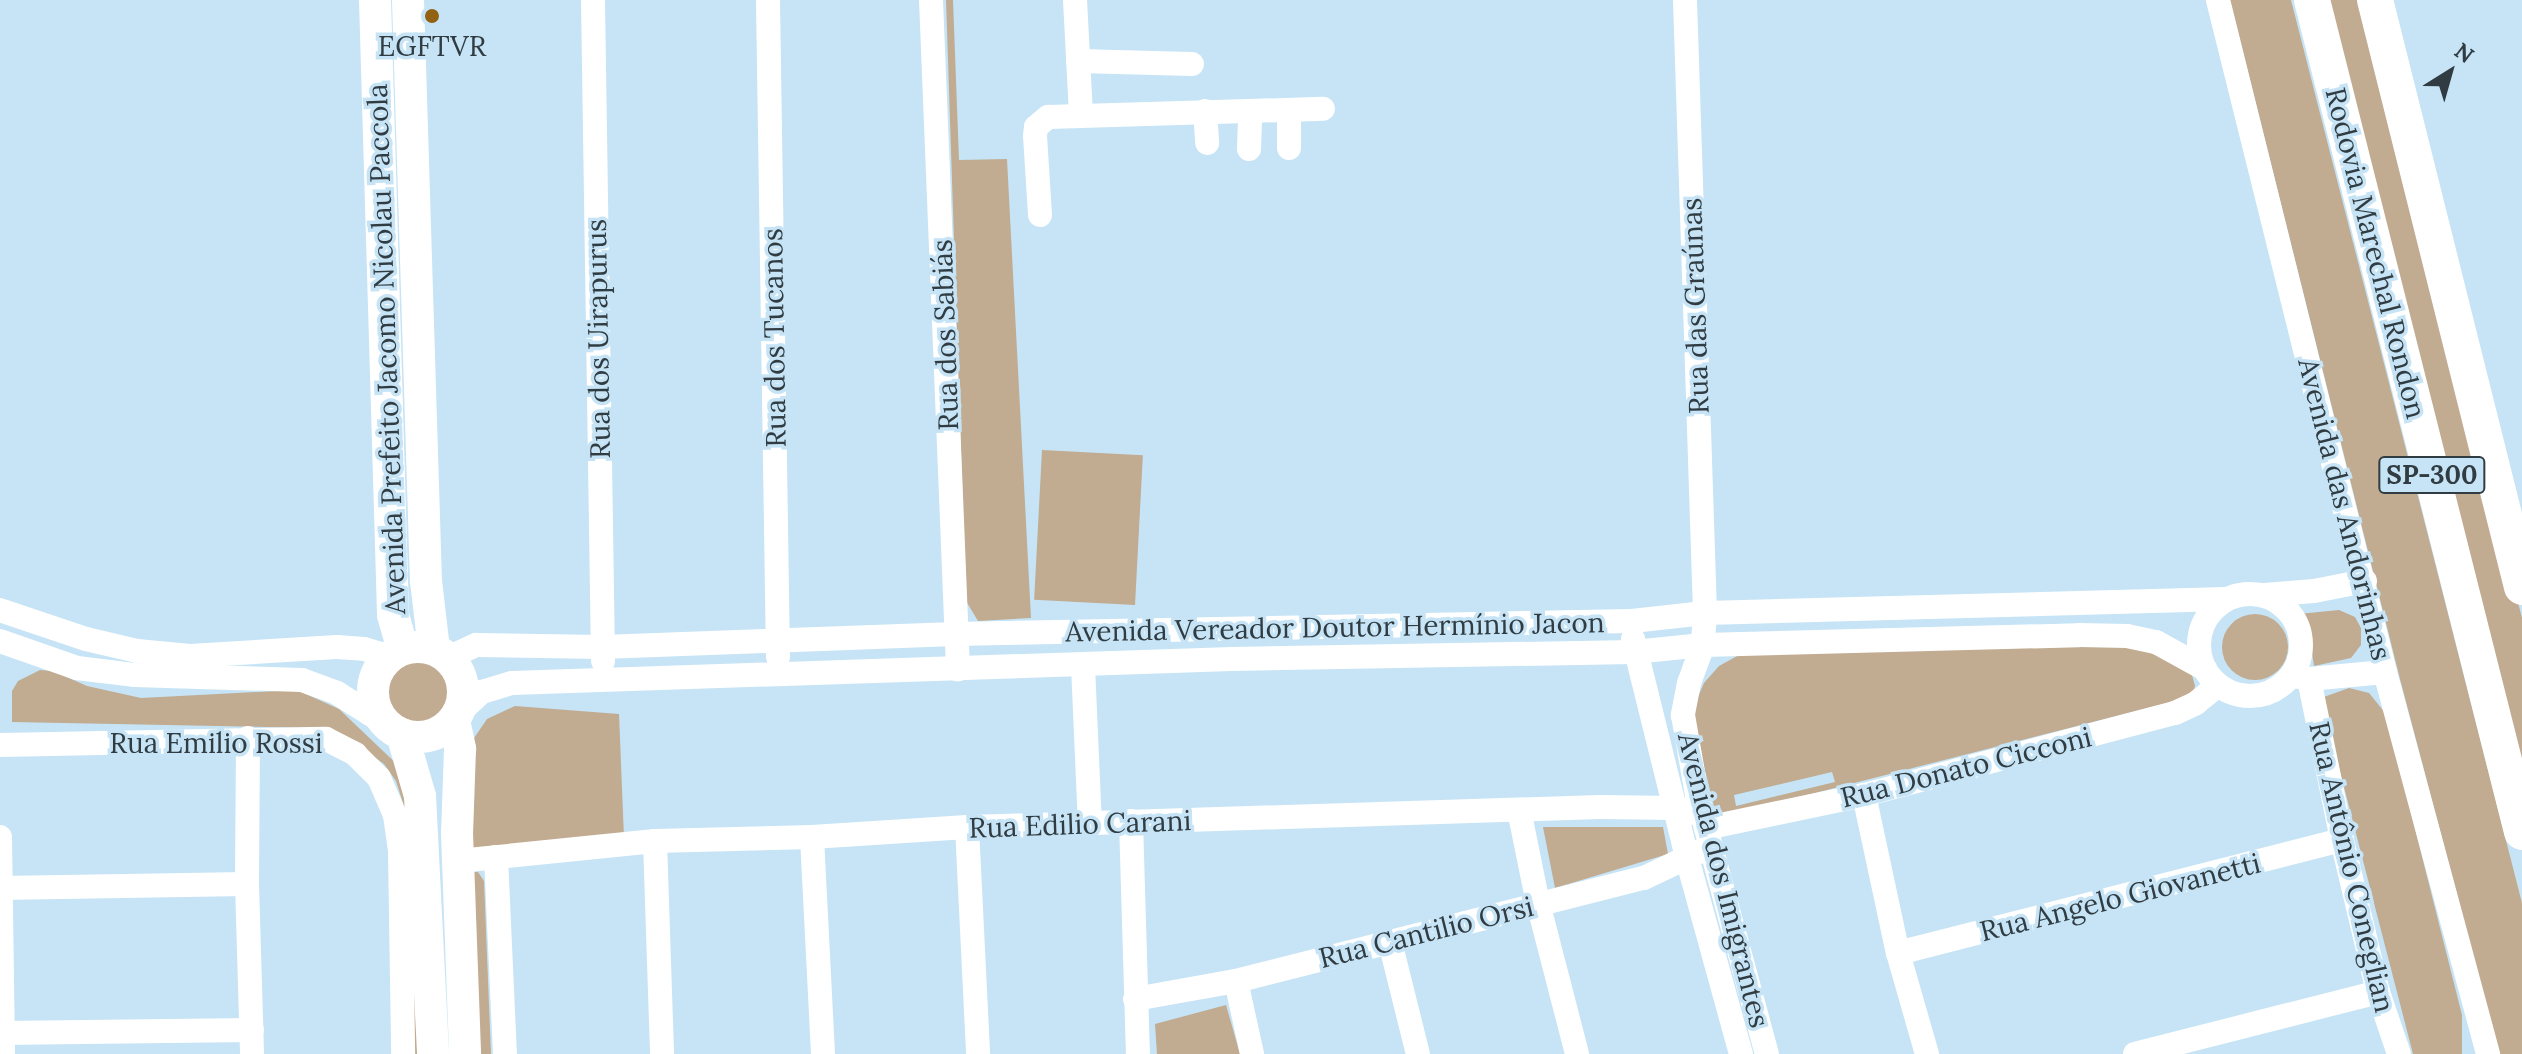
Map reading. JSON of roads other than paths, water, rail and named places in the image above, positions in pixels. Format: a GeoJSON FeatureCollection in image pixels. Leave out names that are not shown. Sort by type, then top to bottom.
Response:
{"type":"FeatureCollection","features":[{"type":"Feature","properties":{"kind":"highway","name":"Rodovia Marechal Rondon"},"geometry":{"type":"LineString","coordinates":[[2312,0],[2522,832]]}},
{"type":"Feature","properties":{"kind":"highway","name":"SP-300"},"geometry":{"type":"LineString","coordinates":[[2375,0],[2522,587]]}},
{"type":"Feature","properties":{"kind":"main road","name":"Avenida Prefeito Jacomo Nicolau Paccola"},"geometry":{"type":"LineString","coordinates":[[375,0],[393,615],[418,653]]}},
{"type":"Feature","properties":{"kind":"main road","name":"Avenida Prefeito Jacomo Nicolau Paccola"},"geometry":{"type":"LineString","coordinates":[[408,0],[426,581],[418,653]]}},
{"type":"Feature","properties":{"kind":"main road"},"geometry":{"type":"LineString","coordinates":[[433,1054],[425,846],[420,796],[396,730],[377,710],[373,691],[377,672],[418,653],[463,685],[456,717],[460,749],[458,861],[465,1054]]}},
{"type":"Feature","properties":{"kind":"main road"},"geometry":{"type":"LineString","coordinates":[[396,730],[430,735],[456,717]]}},
{"type":"Feature","properties":{"kind":"street","name":"Rua dos Uirapurus"},"geometry":{"type":"LineString","coordinates":[[593,0],[602,647],[605,679]]}},
{"type":"Feature","properties":{"kind":"street","name":"Rua dos Tucanos"},"geometry":{"type":"LineString","coordinates":[[768,0],[779,641],[776,675]]}},
{"type":"Feature","properties":{"kind":"street","name":"Rua dos Sabiás"},"geometry":{"type":"LineString","coordinates":[[931,0],[958,669]]}},
{"type":"Feature","properties":{"kind":"street"},"geometry":{"type":"LineString","coordinates":[[1075,0],[1081,114]]}},
{"type":"Feature","properties":{"kind":"street","name":"Rua das Graúnas"},"geometry":{"type":"LineString","coordinates":[[1685,0],[1705,613]]}},
{"type":"Feature","properties":{"kind":"street","name":"Avenida das Andorinhas"},"geometry":{"type":"LineString","coordinates":[[2218,0],[2365,581],[2385,672],[2488,1054]]}},
{"type":"Feature","properties":{"kind":"street"},"geometry":{"type":"LineString","coordinates":[[1078,61],[1192,64]]}},
{"type":"Feature","properties":{"kind":"street"},"geometry":{"type":"LineString","coordinates":[[1040,215],[1036,127],[1048,117],[1323,109]]}},
{"type":"Feature","properties":{"kind":"street"},"geometry":{"type":"LineString","coordinates":[[1289,110],[1289,148]]}},
{"type":"Feature","properties":{"kind":"street"},"geometry":{"type":"LineString","coordinates":[[1205,111],[1207,143]]}},
{"type":"Feature","properties":{"kind":"street"},"geometry":{"type":"LineString","coordinates":[[1249,149],[1250,111]]}},
{"type":"Feature","properties":{"kind":"street"},"geometry":{"type":"LineString","coordinates":[[2365,581],[2314,591],[2265,595],[2245,593],[2226,599],[2210,612],[2201,630],[2199,650],[2211,677],[2237,695],[2258,696],[2301,677],[2385,672]]}},
{"type":"Feature","properties":{"kind":"street"},"geometry":{"type":"LineString","coordinates":[[2265,595],[2286,607],[2300,628],[2301,677]]}},
{"type":"Feature","properties":{"kind":"street","name":"Avenida Vereador Doutor Hermínio Jacon"},"geometry":{"type":"LineString","coordinates":[[418,653],[476,645],[602,647],[955,634],[1632,621],[1705,613],[2226,599]]}},
{"type":"Feature","properties":{"kind":"street"},"geometry":{"type":"LineString","coordinates":[[0,610],[86,639],[137,651],[190,656],[337,647],[418,653]]}},
{"type":"Feature","properties":{"kind":"street","name":"Avenida dos Imigrantes"},"geometry":{"type":"LineString","coordinates":[[1705,613],[1703,645],[1689,683],[1683,715],[1706,830],[1767,1054]]}},
{"type":"Feature","properties":{"kind":"street","name":"Avenida dos Imigrantes"},"geometry":{"type":"LineString","coordinates":[[1632,621],[1634,652],[1741,1054]]}},
{"type":"Feature","properties":{"kind":"street","name":"Avenida Vereador Doutor Hermínio Jacon"},"geometry":{"type":"LineString","coordinates":[[456,717],[492,687],[605,679],[1232,659],[1634,652],[1703,645],[2127,636],[2156,642],[2211,677]]}},
{"type":"Feature","properties":{"kind":"street"},"geometry":{"type":"LineString","coordinates":[[0,641],[77,668],[191,679],[302,680],[337,693],[396,730]]}},
{"type":"Feature","properties":{"kind":"street"},"geometry":{"type":"LineString","coordinates":[[1083,666],[1090,825]]}},
{"type":"Feature","properties":{"kind":"street","name":"Rua Donato Cicconi"},"geometry":{"type":"LineString","coordinates":[[1706,830],[1864,795],[2175,713],[2196,703],[2211,677]]}},
{"type":"Feature","properties":{"kind":"street","name":"Rua Antônio Coneglian"},"geometry":{"type":"LineString","coordinates":[[2301,677],[2378,992],[2399,1054]]}},
{"type":"Feature","properties":{"kind":"street"},"geometry":{"type":"LineString","coordinates":[[0,837],[1,1040],[252,1042],[247,884],[248,738]]}},
{"type":"Feature","properties":{"kind":"street","name":"Rua Emilio Rossi"},"geometry":{"type":"LineString","coordinates":[[0,745],[248,738],[326,739],[355,754],[379,778],[395,815],[400,852],[403,1054]]}},
{"type":"Feature","properties":{"kind":"street"},"geometry":{"type":"LineString","coordinates":[[1864,795],[1898,953],[1927,1054]]}},
{"type":"Feature","properties":{"kind":"street","name":"Rua Edilio Carani"},"geometry":{"type":"LineString","coordinates":[[458,861],[655,841],[812,837],[1131,821],[1519,810],[1675,808],[1706,830]]}},
{"type":"Feature","properties":{"kind":"street"},"geometry":{"type":"LineString","coordinates":[[1519,810],[1538,903],[1577,1054]]}},
{"type":"Feature","properties":{"kind":"street"},"geometry":{"type":"LineString","coordinates":[[1131,821],[1138,1054]]}},
{"type":"Feature","properties":{"kind":"street"},"geometry":{"type":"LineString","coordinates":[[967,827],[978,1054]]}},
{"type":"Feature","properties":{"kind":"street","name":"Rua Cantilio Orsi"},"geometry":{"type":"LineString","coordinates":[[1135,999],[1236,981],[1644,878],[1687,858],[1706,830]]}},
{"type":"Feature","properties":{"kind":"street"},"geometry":{"type":"LineString","coordinates":[[812,837],[823,1054]]}},
{"type":"Feature","properties":{"kind":"street","name":"Rua Angelo Giovanetti"},"geometry":{"type":"LineString","coordinates":[[1898,953],[2342,840]]}},
{"type":"Feature","properties":{"kind":"street"},"geometry":{"type":"LineString","coordinates":[[655,841],[662,1054]]}},
{"type":"Feature","properties":{"kind":"street"},"geometry":{"type":"LineString","coordinates":[[496,857],[505,1054]]}},
{"type":"Feature","properties":{"kind":"street"},"geometry":{"type":"LineString","coordinates":[[1,888],[247,884]]}},
{"type":"Feature","properties":{"kind":"street"},"geometry":{"type":"LineString","coordinates":[[1390,942],[1418,1054]]}},
{"type":"Feature","properties":{"kind":"street"},"geometry":{"type":"LineString","coordinates":[[1236,981],[1252,1054]]}},
{"type":"Feature","properties":{"kind":"street"},"geometry":{"type":"LineString","coordinates":[[2135,1054],[2378,992]]}},
{"type":"Feature","properties":{"kind":"street"},"geometry":{"type":"LineString","coordinates":[[2475,1054],[2477,1016]]}},
{"type":"Feature","properties":{"kind":"place","name":"EGFTVR"},"geometry":{"type":"Point","coordinates":[432,16]}}]}
